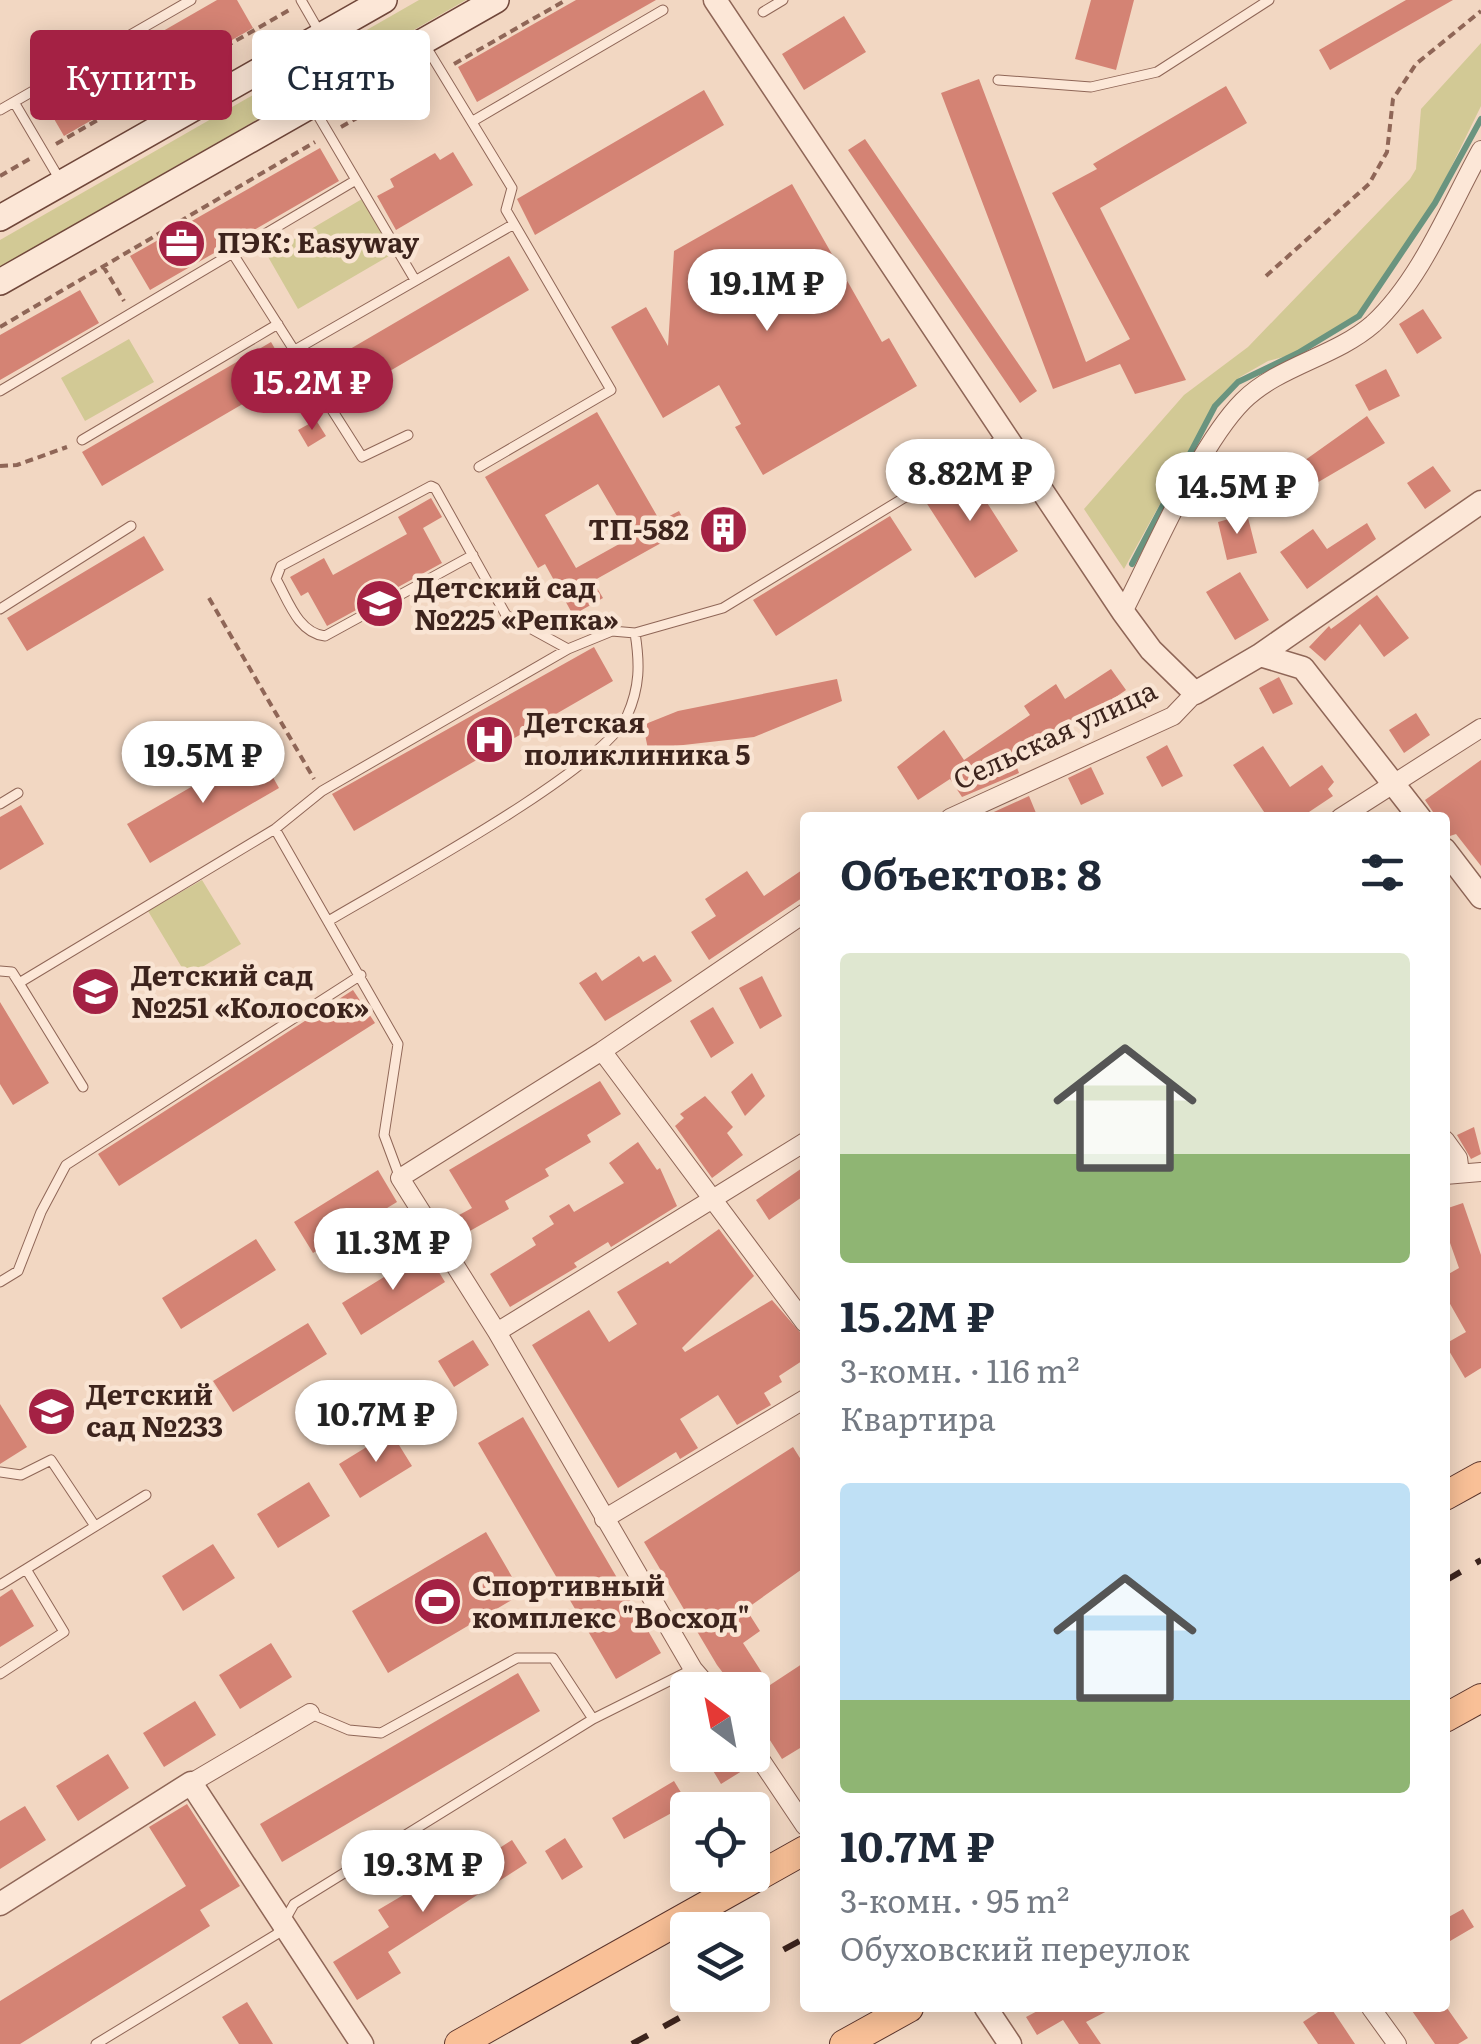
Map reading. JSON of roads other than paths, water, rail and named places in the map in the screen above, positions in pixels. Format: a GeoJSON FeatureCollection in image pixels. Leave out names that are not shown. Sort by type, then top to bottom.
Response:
{"type":"FeatureCollection","features":[{"type":"Feature","properties":{"kind":"main road"},"geometry":{"type":"LineString","coordinates":[[331,30],[384,0]]}},
{"type":"Feature","properties":{"kind":"main road"},"geometry":{"type":"LineString","coordinates":[[430,38],[496,0]]}},
{"type":"Feature","properties":{"kind":"main road"},"geometry":{"type":"LineString","coordinates":[[0,218],[252,75]]}},
{"type":"Feature","properties":{"kind":"main road"},"geometry":{"type":"LineString","coordinates":[[0,282],[284,120]]}},
{"type":"Feature","properties":{"kind":"main road"},"geometry":{"type":"LineString","coordinates":[[1450,1493],[1481,1476]]}},
{"type":"Feature","properties":{"kind":"main road"},"geometry":{"type":"LineString","coordinates":[[1450,1715],[1481,1698]]}},
{"type":"Feature","properties":{"kind":"main road"},"geometry":{"type":"LineString","coordinates":[[458,2044],[800,1853]]}},
{"type":"Feature","properties":{"kind":"main road"},"geometry":{"type":"LineString","coordinates":[[844,2044],[902,2012]]}},
{"type":"Feature","properties":{"kind":"street"},"geometry":{"type":"LineString","coordinates":[[714,0],[1122,612],[1151,650],[1195,693]]}},
{"type":"Feature","properties":{"kind":"street"},"geometry":{"type":"LineString","coordinates":[[1122,612],[1220,429],[1244,399],[1335,350],[1374,323],[1410,278],[1481,150]]}},
{"type":"Feature","properties":{"kind":"street","name":"Сельская улица"},"geometry":{"type":"LineString","coordinates":[[963,812],[1174,716],[1195,693],[1260,655],[1481,502]]}},
{"type":"Feature","properties":{"kind":"street"},"geometry":{"type":"LineString","coordinates":[[1260,655],[1304,668],[1416,812]]}},
{"type":"Feature","properties":{"kind":"street"},"geometry":{"type":"LineString","coordinates":[[1349,812],[1481,728]]}},
{"type":"Feature","properties":{"kind":"street"},"geometry":{"type":"LineString","coordinates":[[1450,856],[1481,896]]}},
{"type":"Feature","properties":{"kind":"street"},"geometry":{"type":"LineString","coordinates":[[696,1672],[497,1332],[400,1178],[602,1050],[800,915]]}},
{"type":"Feature","properties":{"kind":"street"},"geometry":{"type":"LineString","coordinates":[[602,1050],[712,1204],[800,1317]]}},
{"type":"Feature","properties":{"kind":"street"},"geometry":{"type":"LineString","coordinates":[[497,1332],[712,1204],[800,1145]]}},
{"type":"Feature","properties":{"kind":"street"},"geometry":{"type":"LineString","coordinates":[[1450,1147],[1458,1158],[1453,1174],[1481,1172]]}},
{"type":"Feature","properties":{"kind":"street"},"geometry":{"type":"LineString","coordinates":[[604,1518],[800,1403]]}},
{"type":"Feature","properties":{"kind":"street"},"geometry":{"type":"LineString","coordinates":[[0,1904],[310,1713]]}},
{"type":"Feature","properties":{"kind":"street"},"geometry":{"type":"LineString","coordinates":[[769,1772],[800,1819]]}},
{"type":"Feature","properties":{"kind":"street"},"geometry":{"type":"LineString","coordinates":[[191,1783],[362,2044]]}},
{"type":"Feature","properties":{"kind":"street"},"geometry":{"type":"LineString","coordinates":[[989,2012],[1010,2044]]}},
{"type":"Feature","properties":{"kind":"street"},"geometry":{"type":"LineString","coordinates":[[1374,2012],[1397,2044]]}},
{"type":"Feature","properties":{"kind":"lane"},"geometry":{"type":"LineString","coordinates":[[0,110],[191,0]]}},
{"type":"Feature","properties":{"kind":"lane"},"geometry":{"type":"LineString","coordinates":[[763,12],[784,0]]}},
{"type":"Feature","properties":{"kind":"lane"},"geometry":{"type":"LineString","coordinates":[[998,80],[1091,87],[1157,72],[1269,0]]}},
{"type":"Feature","properties":{"kind":"lane"},"geometry":{"type":"LineString","coordinates":[[302,1],[319,30]]}},
{"type":"Feature","properties":{"kind":"lane"},"geometry":{"type":"LineString","coordinates":[[473,121],[663,10]]}},
{"type":"Feature","properties":{"kind":"lane"},"geometry":{"type":"LineString","coordinates":[[430,53],[512,188],[506,210],[611,390],[479,467]]}},
{"type":"Feature","properties":{"kind":"lane"},"geometry":{"type":"LineString","coordinates":[[14,102],[62,183]]}},
{"type":"Feature","properties":{"kind":"lane"},"geometry":{"type":"LineString","coordinates":[[321,120],[415,280]]}},
{"type":"Feature","properties":{"kind":"lane"},"geometry":{"type":"LineString","coordinates":[[0,392],[356,180]]}},
{"type":"Feature","properties":{"kind":"lane"},"geometry":{"type":"LineString","coordinates":[[295,350],[514,224]]}},
{"type":"Feature","properties":{"kind":"lane"},"geometry":{"type":"LineString","coordinates":[[232,254],[362,457],[408,435]]}},
{"type":"Feature","properties":{"kind":"lane"},"geometry":{"type":"LineString","coordinates":[[82,440],[278,324]]}},
{"type":"Feature","properties":{"kind":"lane"},"geometry":{"type":"LineString","coordinates":[[19,983],[275,829],[322,792],[568,649],[612,631],[635,633],[723,608],[1004,437]]}},
{"type":"Feature","properties":{"kind":"lane"},"geometry":{"type":"LineString","coordinates":[[473,555],[325,636],[311,634],[276,579],[282,566],[426,486],[436,488],[473,555],[506,615],[568,649]]}},
{"type":"Feature","properties":{"kind":"lane"},"geometry":{"type":"LineString","coordinates":[[0,609],[131,526]]}},
{"type":"Feature","properties":{"kind":"lane"},"geometry":{"type":"LineString","coordinates":[[330,920],[583,766],[626,719],[641,672],[635,633]]}},
{"type":"Feature","properties":{"kind":"lane"},"geometry":{"type":"LineString","coordinates":[[0,804],[18,794]]}},
{"type":"Feature","properties":{"kind":"lane"},"geometry":{"type":"LineString","coordinates":[[275,829],[398,1044],[384,1136],[400,1178]]}},
{"type":"Feature","properties":{"kind":"lane"},"geometry":{"type":"LineString","coordinates":[[0,971],[12,972],[83,1086]]}},
{"type":"Feature","properties":{"kind":"lane"},"geometry":{"type":"LineString","coordinates":[[0,1282],[18,1271],[41,1212],[66,1165],[361,975]]}},
{"type":"Feature","properties":{"kind":"lane"},"geometry":{"type":"LineString","coordinates":[[0,1472],[21,1475],[52,1460],[95,1526]]}},
{"type":"Feature","properties":{"kind":"lane"},"geometry":{"type":"LineString","coordinates":[[0,1585],[146,1495]]}},
{"type":"Feature","properties":{"kind":"lane"},"geometry":{"type":"LineString","coordinates":[[0,1674],[64,1632],[26,1569]]}},
{"type":"Feature","properties":{"kind":"lane"},"geometry":{"type":"LineString","coordinates":[[310,1713],[349,1730],[381,1734],[517,1658],[537,1655],[553,1658],[593,1719]]}},
{"type":"Feature","properties":{"kind":"lane"},"geometry":{"type":"LineString","coordinates":[[96,2044],[277,1934],[294,1904],[593,1719],[693,1668]]}},
{"type":"Feature","properties":{"kind":"waterway"},"geometry":{"type":"LineString","coordinates":[[1132,564],[1215,406],[1238,382],[1298,353],[1359,316],[1435,203],[1481,119]]}},
{"type":"Feature","properties":{"kind":"railway"},"geometry":{"type":"LineString","coordinates":[[1450,1578],[1481,1560]]}},
{"type":"Feature","properties":{"kind":"railway"},"geometry":{"type":"LineString","coordinates":[[770,1957],[800,1941]]}},
{"type":"Feature","properties":{"kind":"railway"},"geometry":{"type":"LineString","coordinates":[[632,2044],[690,2012]]}},
{"type":"Feature","properties":{"kind":"place","name":"ПЭК: Easyway"},"geometry":{"type":"Point","coordinates":[182,243]}},
{"type":"Feature","properties":{"kind":"place","name":"ТП-582"},"geometry":{"type":"Point","coordinates":[724,530]}},
{"type":"Feature","properties":{"kind":"place","name":"Детский сад №225 «Репка»"},"geometry":{"type":"Point","coordinates":[379,604]}},
{"type":"Feature","properties":{"kind":"place","name":"Детская поликлиника 5"},"geometry":{"type":"Point","coordinates":[489,739]}},
{"type":"Feature","properties":{"kind":"place","name":"Детский сад №251 «Колосок»"},"geometry":{"type":"Point","coordinates":[96,992]}},
{"type":"Feature","properties":{"kind":"place","name":"Детский сад №233"},"geometry":{"type":"Point","coordinates":[51,1411]}},
{"type":"Feature","properties":{"kind":"place","name":"Спортивный комплекс \"Восход\""},"geometry":{"type":"Point","coordinates":[437,1602]}}]}
